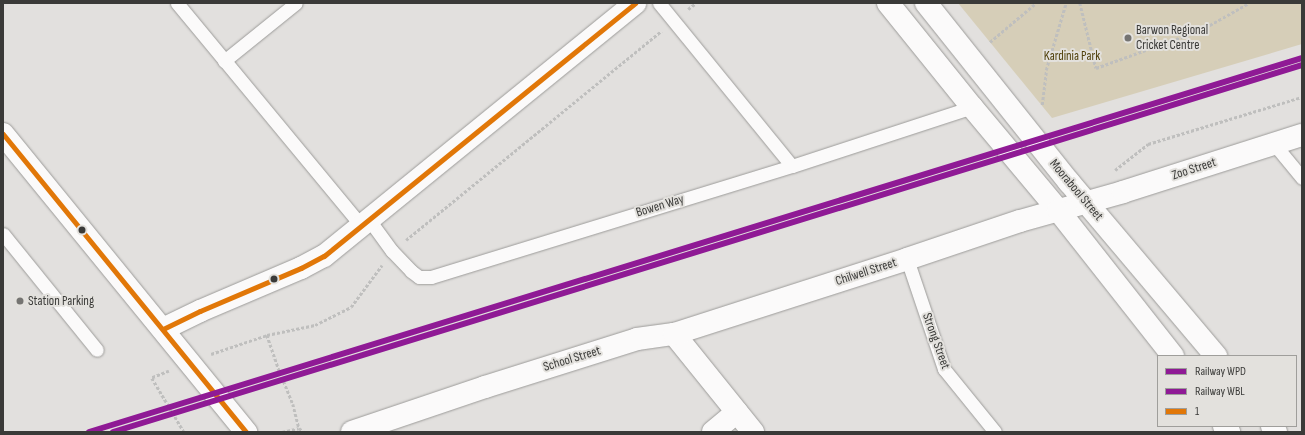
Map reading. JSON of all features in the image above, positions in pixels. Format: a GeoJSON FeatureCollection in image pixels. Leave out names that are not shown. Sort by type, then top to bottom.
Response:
{"type":"FeatureCollection","features":[{"type":"Feature","properties":{"kind":"street","name":"Moorabool Street"},"geometry":{"type":"LineString","coordinates":[[888,3],[1058,210],[1172,355]]}},
{"type":"Feature","properties":{"kind":"street","name":"Moorabool Street"},"geometry":{"type":"LineString","coordinates":[[926,3],[1086,202],[1215,355]]}},
{"type":"Feature","properties":{"kind":"street"},"geometry":{"type":"LineString","coordinates":[[163,329],[200,311],[301,268],[324,256],[366,224],[632,4]]}},
{"type":"Feature","properties":{"kind":"street"},"geometry":{"type":"LineString","coordinates":[[3,134],[246,432]]}},
{"type":"Feature","properties":{"kind":"street","name":"Zoo Street"},"geometry":{"type":"LineString","coordinates":[[1058,210],[1302,135]]}},
{"type":"Feature","properties":{"kind":"street","name":"Chilwell Street"},"geometry":{"type":"LineString","coordinates":[[674,334],[1058,210]]}},
{"type":"Feature","properties":{"kind":"street"},"geometry":{"type":"LineString","coordinates":[[674,334],[753,432]]}},
{"type":"Feature","properties":{"kind":"street","name":"School Street"},"geometry":{"type":"LineString","coordinates":[[352,432],[485,387],[629,341],[674,334]]}},
{"type":"Feature","properties":{"kind":"street"},"geometry":{"type":"LineString","coordinates":[[714,432],[737,412]]}},
{"type":"Feature","properties":{"kind":"lane","name":"Bowen Way"},"geometry":{"type":"LineString","coordinates":[[177,3],[224,61],[366,224],[412,271],[420,277],[431,277],[792,166],[972,107]]}},
{"type":"Feature","properties":{"kind":"lane"},"geometry":{"type":"LineString","coordinates":[[224,61],[296,3]]}},
{"type":"Feature","properties":{"kind":"lane"},"geometry":{"type":"LineString","coordinates":[[659,3],[792,166]]}},
{"type":"Feature","properties":{"kind":"lane"},"geometry":{"type":"LineString","coordinates":[[1274,144],[1302,178]]}},
{"type":"Feature","properties":{"kind":"lane"},"geometry":{"type":"LineString","coordinates":[[3,234],[97,350]]}},
{"type":"Feature","properties":{"kind":"lane","name":"Strong Street"},"geometry":{"type":"LineString","coordinates":[[907,259],[944,369],[995,432]]}},
{"type":"Feature","properties":{"kind":"path"},"geometry":{"type":"LineString","coordinates":[[190,362],[267,335],[315,325],[351,307],[392,251],[696,3]]}},
{"type":"Feature","properties":{"kind":"path"},"geometry":{"type":"LineString","coordinates":[[990,42],[1036,3]]}},
{"type":"Feature","properties":{"kind":"path"},"geometry":{"type":"LineString","coordinates":[[1042,105],[1046,70],[1066,3]]}},
{"type":"Feature","properties":{"kind":"path"},"geometry":{"type":"LineString","coordinates":[[1080,3],[1096,68],[1201,30],[1249,3]]}},
{"type":"Feature","properties":{"kind":"path"},"geometry":{"type":"LineString","coordinates":[[1114,171],[1148,144],[1302,97]]}},
{"type":"Feature","properties":{"kind":"path"},"geometry":{"type":"LineString","coordinates":[[267,335],[280,372],[294,404],[299,428],[304,432]]}},
{"type":"Feature","properties":{"kind":"path"},"geometry":{"type":"LineString","coordinates":[[152,378],[184,432]]}},
{"type":"Feature","properties":{"kind":"path"},"geometry":{"type":"LineString","coordinates":[[282,432],[299,428]]}},
{"type":"Feature","properties":{"kind":"green space","name":"Kardinia Park"},"geometry":{"type":"Polygon","coordinates":[[[958,3],[1302,3],[1302,44],[1052,118],[958,3]]]}},
{"type":"Feature","properties":{"kind":"rail line","name":"WPD"},"geometry":{"type":"LineString","coordinates":[[89,432],[1302,58]]}},
{"type":"Feature","properties":{"kind":"rail line","name":"WBL"},"geometry":{"type":"LineString","coordinates":[[113,432],[1302,65]]}},
{"type":"Feature","properties":{"kind":"transit line","name":"1"},"geometry":{"type":"LineString","coordinates":[[163,329],[200,311],[301,268],[324,256],[635,3]]}},
{"type":"Feature","properties":{"kind":"transit line","name":"1"},"geometry":{"type":"LineString","coordinates":[[3,134],[246,432]]}},
{"type":"Feature","properties":{"kind":"place","name":"Barwon Regional Cricket Centre"},"geometry":{"type":"Point","coordinates":[1128,38]}},
{"type":"Feature","properties":{"kind":"place","name":"Station Parking"},"geometry":{"type":"Point","coordinates":[20,301]}}]}
